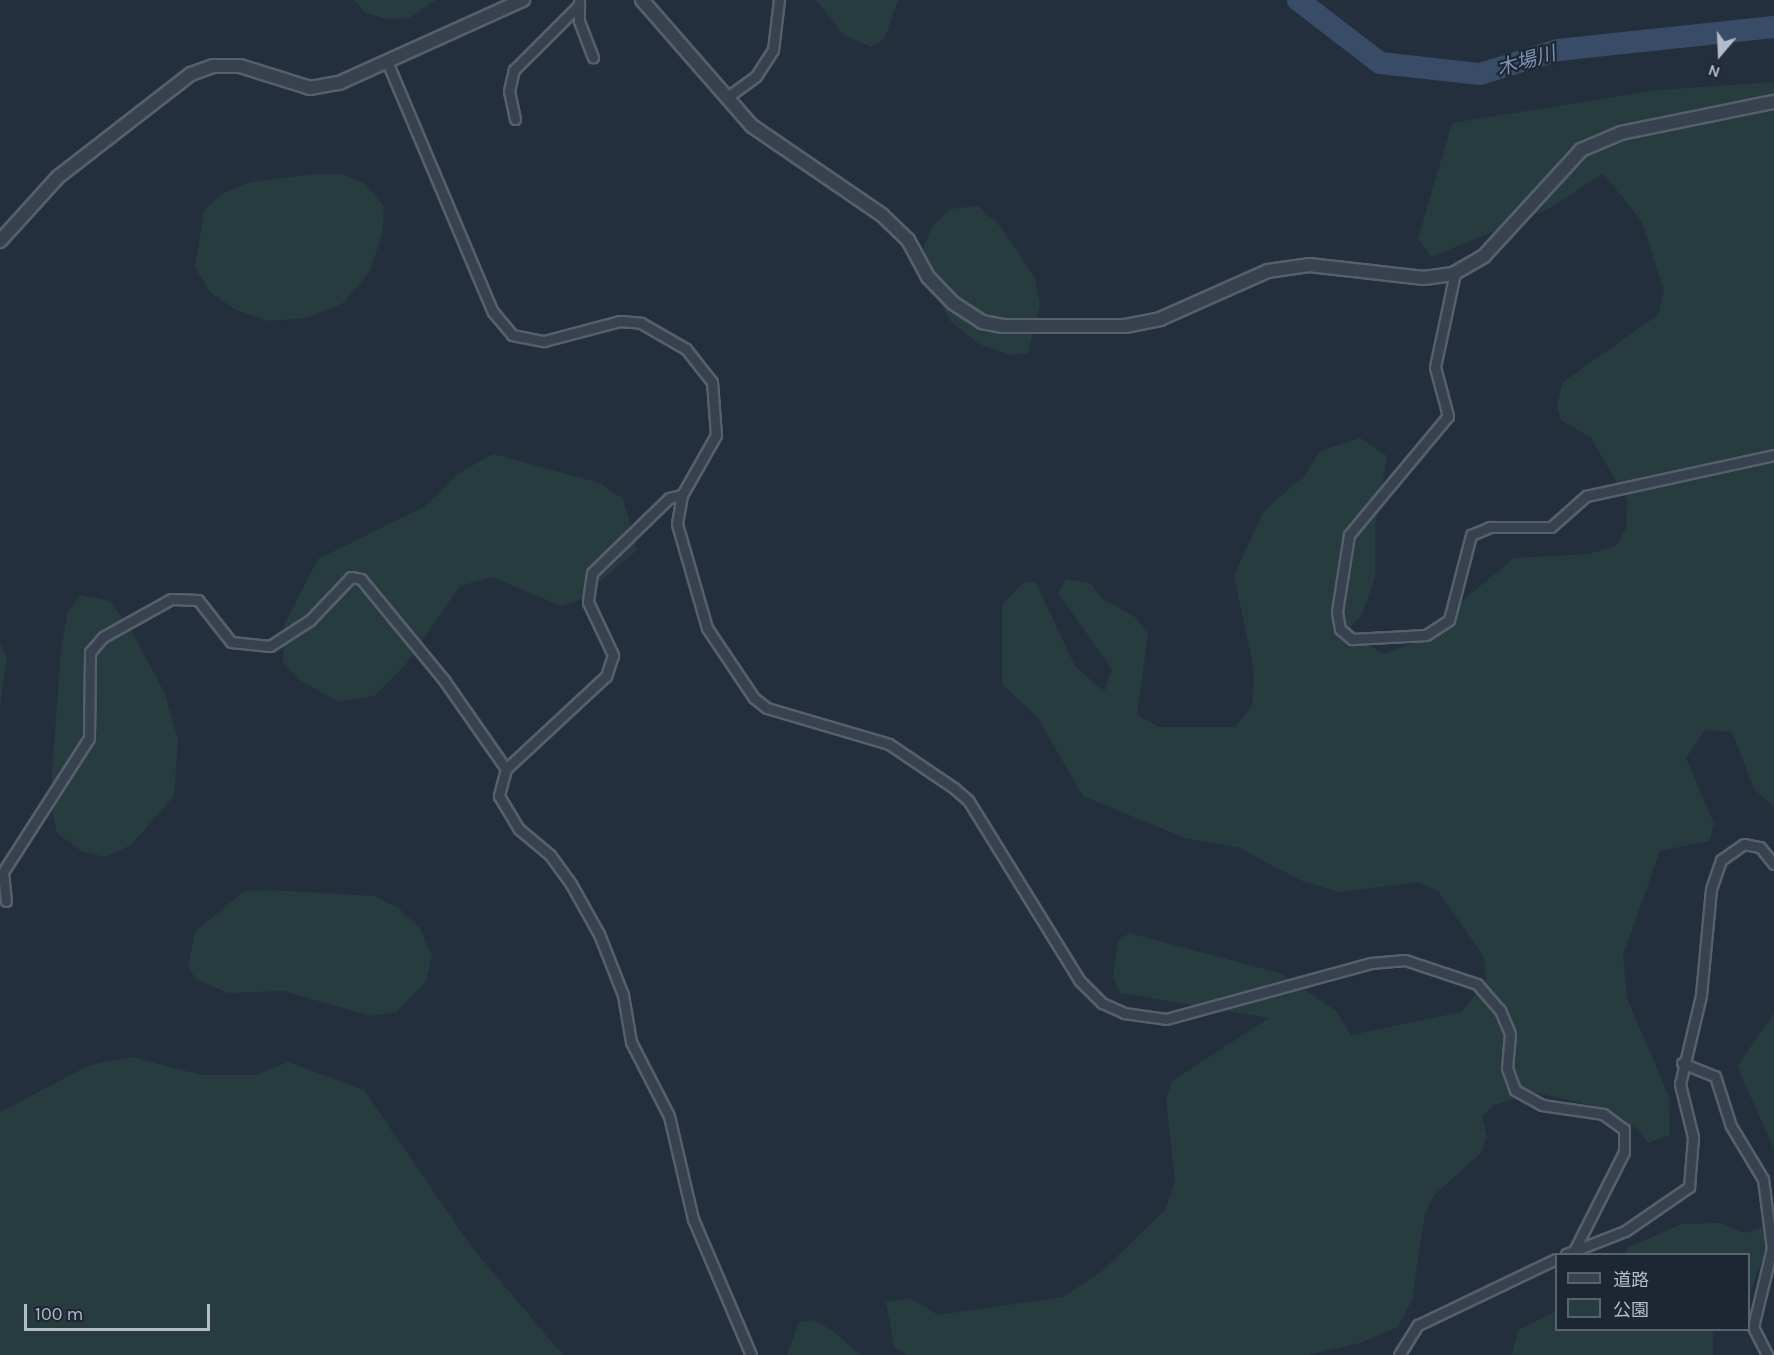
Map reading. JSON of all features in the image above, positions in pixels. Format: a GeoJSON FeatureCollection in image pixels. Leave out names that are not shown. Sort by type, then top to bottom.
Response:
{"type":"FeatureCollection","features":[{"type":"Feature","properties":{"kind":"street"},"geometry":{"type":"LineString","coordinates":[[0,242],[58,177],[191,74],[213,66],[240,66],[310,88],[388,64],[523,0]]}},
{"type":"Feature","properties":{"kind":"street"},"geometry":{"type":"LineString","coordinates":[[642,0],[726,98],[782,151],[882,215],[908,240],[928,277],[982,322],[1125,326],[1160,319],[1268,271],[1309,265],[1424,278],[1455,273],[1484,256],[1581,150],[1621,132],[1774,102]]}},
{"type":"Feature","properties":{"kind":"street"},"geometry":{"type":"LineString","coordinates":[[726,98],[756,76],[773,50],[779,0]]}},
{"type":"Feature","properties":{"kind":"street"},"geometry":{"type":"LineString","coordinates":[[579,3],[579,21],[593,57]]}},
{"type":"Feature","properties":{"kind":"street"},"geometry":{"type":"LineString","coordinates":[[515,119],[509,91],[514,70],[579,3]]}},
{"type":"Feature","properties":{"kind":"street"},"geometry":{"type":"LineString","coordinates":[[388,64],[493,312],[512,335],[544,340],[620,321],[641,323],[686,349],[712,382],[716,435],[682,495],[677,524],[682,555],[707,628],[740,682],[767,708],[889,744],[961,794],[1080,981],[1102,1003],[1124,1013],[1166,1019],[1371,963],[1406,960],[1477,984],[1500,1010],[1510,1034],[1507,1068],[1515,1090],[1542,1105],[1603,1114],[1624,1129],[1624,1152],[1570,1252]]}},
{"type":"Feature","properties":{"kind":"street"},"geometry":{"type":"LineString","coordinates":[[1455,273],[1435,367],[1448,416],[1349,535],[1336,612],[1340,629],[1352,639],[1426,635],[1449,620],[1471,535],[1490,527],[1551,527],[1586,496],[1774,455]]}},
{"type":"Feature","properties":{"kind":"street"},"geometry":{"type":"LineString","coordinates":[[682,495],[669,498],[592,573],[588,602],[613,655],[606,676],[506,769],[499,796],[509,815],[550,855],[599,934],[622,995],[631,1042],[669,1116],[693,1219],[751,1355]]}},
{"type":"Feature","properties":{"kind":"street"},"geometry":{"type":"LineString","coordinates":[[0,897],[6,901],[0,881],[15,847],[89,738],[90,652],[103,637],[171,598],[198,600],[231,642],[270,646],[310,620],[351,577],[361,579],[444,680],[506,769]]}},
{"type":"Feature","properties":{"kind":"street"},"geometry":{"type":"LineString","coordinates":[[1570,1252],[1625,1231],[1689,1187],[1693,1137],[1680,1084],[1682,1063],[1701,995],[1711,889],[1721,860],[1744,844],[1760,847],[1774,864]]}},
{"type":"Feature","properties":{"kind":"street"},"geometry":{"type":"LineString","coordinates":[[1682,1063],[1715,1076],[1731,1125],[1763,1179],[1772,1248],[1753,1326],[1767,1355]]}},
{"type":"Feature","properties":{"kind":"street"},"geometry":{"type":"LineString","coordinates":[[1398,1355],[1418,1324],[1555,1260]]}},
{"type":"Feature","properties":{"kind":"green space"},"geometry":{"type":"Polygon","coordinates":[[[354,0],[436,0],[409,18],[387,19],[364,12],[354,0]]]}},
{"type":"Feature","properties":{"kind":"green space"},"geometry":{"type":"Polygon","coordinates":[[[816,0],[898,0],[885,38],[871,47],[844,35],[816,0]]]}},
{"type":"Feature","properties":{"kind":"green space"},"geometry":{"type":"Polygon","coordinates":[[[1774,82],[1774,807],[1754,789],[1732,732],[1705,730],[1686,758],[1714,824],[1709,841],[1660,851],[1623,955],[1627,998],[1669,1097],[1670,1135],[1648,1143],[1637,1129],[1599,1107],[1537,1093],[1494,1105],[1482,1116],[1487,1136],[1481,1153],[1435,1194],[1425,1213],[1412,1300],[1398,1327],[1360,1343],[1309,1355],[907,1355],[894,1347],[886,1302],[910,1298],[938,1315],[1063,1297],[1101,1272],[1165,1210],[1175,1181],[1166,1100],[1172,1081],[1269,1018],[1120,993],[1113,977],[1118,942],[1129,933],[1280,973],[1336,1011],[1351,1035],[1461,1012],[1486,981],[1484,957],[1438,891],[1418,882],[1340,892],[1302,881],[1239,848],[1185,838],[1083,796],[1037,717],[1002,684],[1002,605],[1023,583],[1035,581],[1075,666],[1104,692],[1112,669],[1058,593],[1066,579],[1090,583],[1103,599],[1135,617],[1148,634],[1137,715],[1159,727],[1235,727],[1252,706],[1254,671],[1234,575],[1264,511],[1305,475],[1320,451],[1360,438],[1387,456],[1375,528],[1375,578],[1362,614],[1346,633],[1385,654],[1410,644],[1514,558],[1588,554],[1616,546],[1626,528],[1627,500],[1591,438],[1561,420],[1557,406],[1563,382],[1659,314],[1664,290],[1642,222],[1603,173],[1551,208],[1431,257],[1418,239],[1452,123],[1657,90],[1774,82]]]}},
{"type":"Feature","properties":{"kind":"green space"},"geometry":{"type":"Polygon","coordinates":[[[314,174],[341,174],[364,183],[384,206],[382,235],[369,273],[343,303],[307,318],[269,321],[236,310],[211,293],[195,268],[204,211],[221,194],[251,182],[314,174]]]}},
{"type":"Feature","properties":{"kind":"green space"},"geometry":{"type":"Polygon","coordinates":[[[978,206],[1000,226],[1034,276],[1040,304],[1028,353],[1010,355],[979,344],[951,322],[930,285],[922,252],[931,228],[950,209],[978,206]]]}},
{"type":"Feature","properties":{"kind":"green space"},"geometry":{"type":"Polygon","coordinates":[[[493,454],[600,483],[623,499],[637,550],[576,602],[561,606],[492,577],[460,586],[406,664],[374,696],[339,702],[301,681],[283,662],[284,625],[318,559],[424,507],[459,473],[493,454]]]}},
{"type":"Feature","properties":{"kind":"green space"},"geometry":{"type":"Polygon","coordinates":[[[80,595],[109,601],[128,624],[165,694],[178,740],[174,796],[131,845],[105,857],[81,851],[57,833],[50,800],[61,650],[67,614],[80,595]]]}},
{"type":"Feature","properties":{"kind":"green space"},"geometry":{"type":"Polygon","coordinates":[[[0,644],[7,657],[0,706],[0,644]]]}},
{"type":"Feature","properties":{"kind":"green space"},"geometry":{"type":"Polygon","coordinates":[[[271,890],[374,896],[397,907],[420,928],[432,956],[426,981],[396,1012],[371,1016],[283,991],[228,993],[196,979],[188,967],[195,932],[244,891],[271,890]]]}},
{"type":"Feature","properties":{"kind":"green space"},"geometry":{"type":"Polygon","coordinates":[[[1774,1014],[1774,1149],[1737,1066],[1774,1014]]]}},
{"type":"Feature","properties":{"kind":"green space"},"geometry":{"type":"Polygon","coordinates":[[[131,1057],[202,1075],[256,1075],[288,1062],[364,1090],[473,1249],[563,1355],[0,1355],[0,1112],[90,1065],[131,1057]]]}},
{"type":"Feature","properties":{"kind":"green space"},"geometry":{"type":"Polygon","coordinates":[[[1719,1223],[1745,1233],[1774,1223],[1774,1258],[1762,1261],[1750,1292],[1750,1253],[1625,1253],[1627,1248],[1682,1224],[1719,1223]]]}},
{"type":"Feature","properties":{"kind":"green space"},"geometry":{"type":"Polygon","coordinates":[[[1555,1312],[1555,1331],[1713,1331],[1713,1355],[1512,1355],[1518,1330],[1555,1312]]]}},
{"type":"Feature","properties":{"kind":"green space"},"geometry":{"type":"Polygon","coordinates":[[[815,1320],[861,1355],[787,1355],[799,1322],[815,1320]]]}},
{"type":"Feature","properties":{"kind":"waterway","name":"木場川"},"geometry":{"type":"LineString","coordinates":[[1298,0],[1380,63],[1480,74],[1558,50],[1774,27]]}}]}
